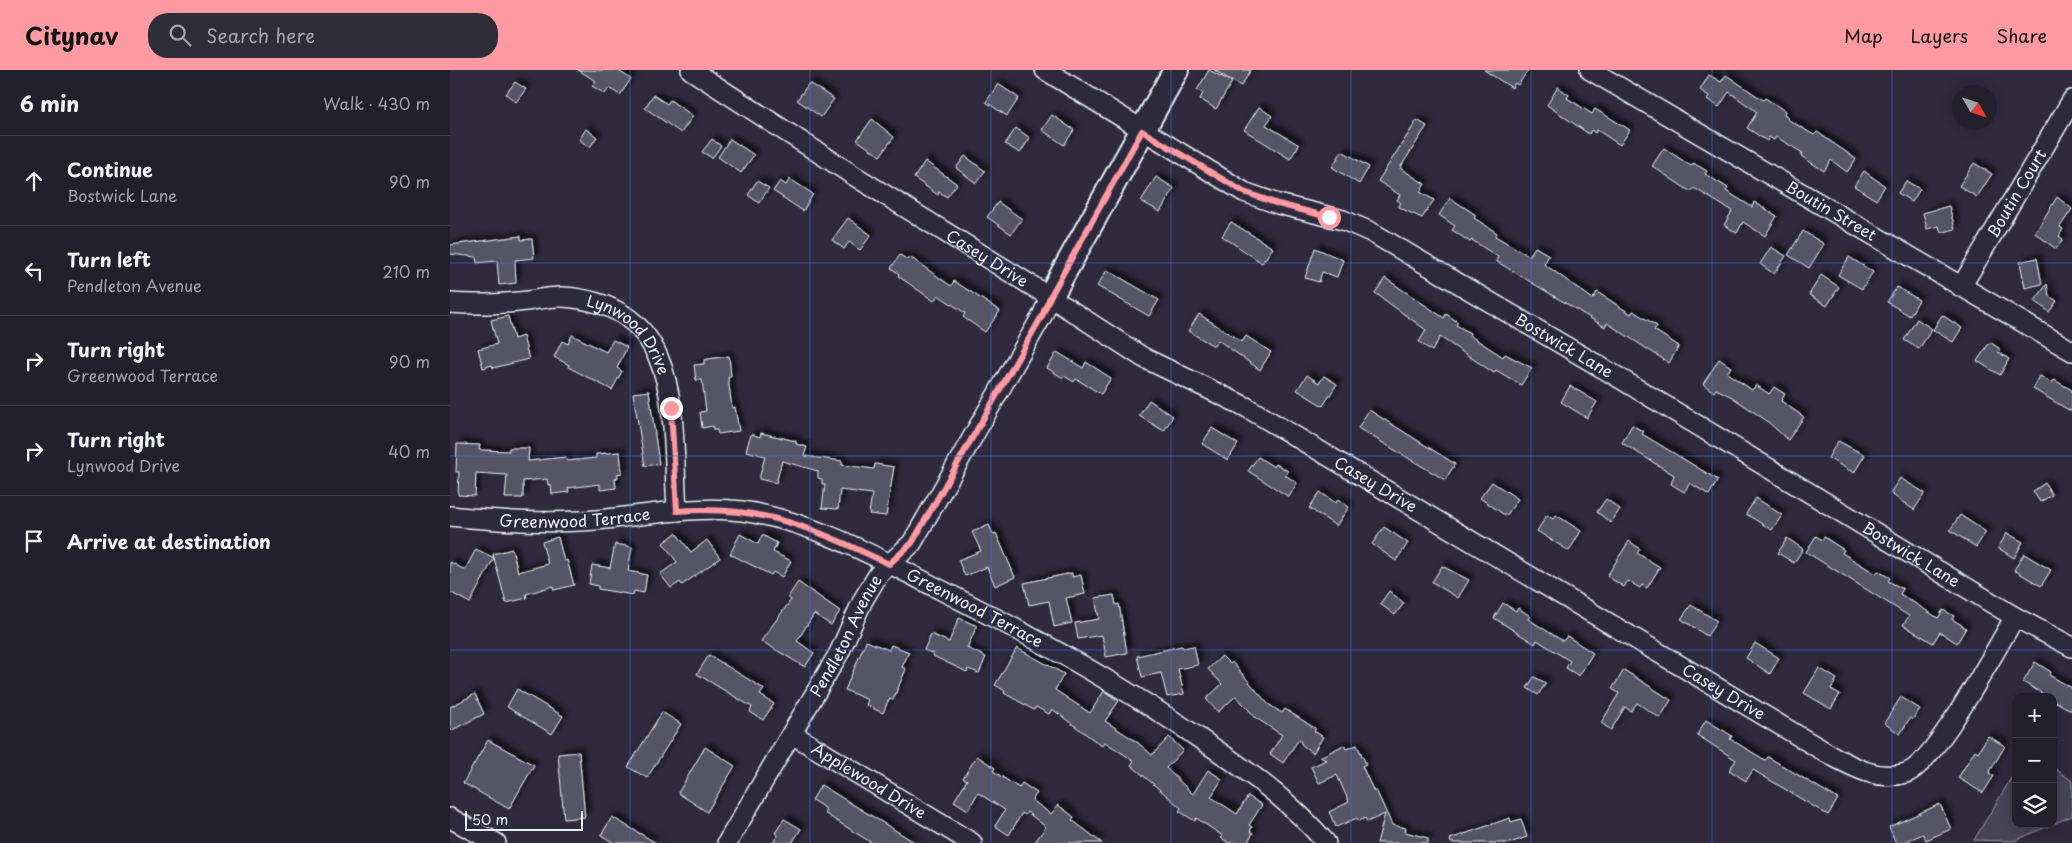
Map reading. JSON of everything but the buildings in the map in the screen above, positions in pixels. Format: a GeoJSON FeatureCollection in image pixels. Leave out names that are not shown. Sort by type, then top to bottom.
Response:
{"type":"FeatureCollection","features":[{"type":"Feature","properties":{"kind":"street","name":"Casey Drive"},"geometry":{"type":"LineString","coordinates":[[691,70],[853,175],[1050,297],[1144,358],[1246,407],[1818,748],[1862,771],[1896,776],[1912,771],[1920,765],[1946,733],[2015,617]]}},
{"type":"Feature","properties":{"kind":"street","name":"Bostwick Lane"},"geometry":{"type":"LineString","coordinates":[[1045,70],[1244,192],[1278,204],[1343,220],[1371,232],[1616,376],[2015,617],[2072,647]]}},
{"type":"Feature","properties":{"kind":"street","name":"Pendleton Avenue"},"geometry":{"type":"LineString","coordinates":[[727,843],[839,652],[863,600],[878,575],[912,543],[1042,316],[1050,297],[1176,70]]}},
{"type":"Feature","properties":{"kind":"street","name":"Boutin Street"},"geometry":{"type":"LineString","coordinates":[[1590,70],[2072,351]]}},
{"type":"Feature","properties":{"kind":"street","name":"Boutin Court"},"geometry":{"type":"LineString","coordinates":[[1962,287],[2072,100]]}},
{"type":"Feature","properties":{"kind":"street","name":"Lynwood Drive"},"geometry":{"type":"LineString","coordinates":[[450,303],[517,302],[561,296],[596,301],[618,311],[635,323],[652,342],[665,371],[671,408],[677,511]]}},
{"type":"Feature","properties":{"kind":"street","name":"Greenwood Terrace"},"geometry":{"type":"LineString","coordinates":[[450,516],[540,523],[596,520],[706,509],[742,511],[815,530],[889,564],[1058,650],[1118,686],[1244,769],[1295,811],[1326,843]]}},
{"type":"Feature","properties":{"kind":"street","name":"Applewood Drive"},"geometry":{"type":"LineString","coordinates":[[792,734],[972,843]]}},
{"type":"Feature","properties":{"kind":"street"},"geometry":{"type":"LineString","coordinates":[[450,818],[496,843]]}},
{"type":"Feature","properties":{"kind":"shaded area"},"geometry":{"type":"Polygon","coordinates":[[[2057,770],[2072,781],[2072,816],[2057,822],[2057,770]]]}},
{"type":"Feature","properties":{"kind":"shaded area"},"geometry":{"type":"Polygon","coordinates":[[[2012,777],[2012,828],[2044,828],[2014,841],[1974,840],[2012,777]]]}},
{"type":"Feature","properties":{"kind":"route"},"geometry":{"type":"LineString","coordinates":[[671,408],[677,511],[706,509],[742,511],[781,520],[815,530],[889,564],[912,543],[1042,316],[1050,297],[1142,131],[1244,192],[1278,204],[1329,217]]}}]}
